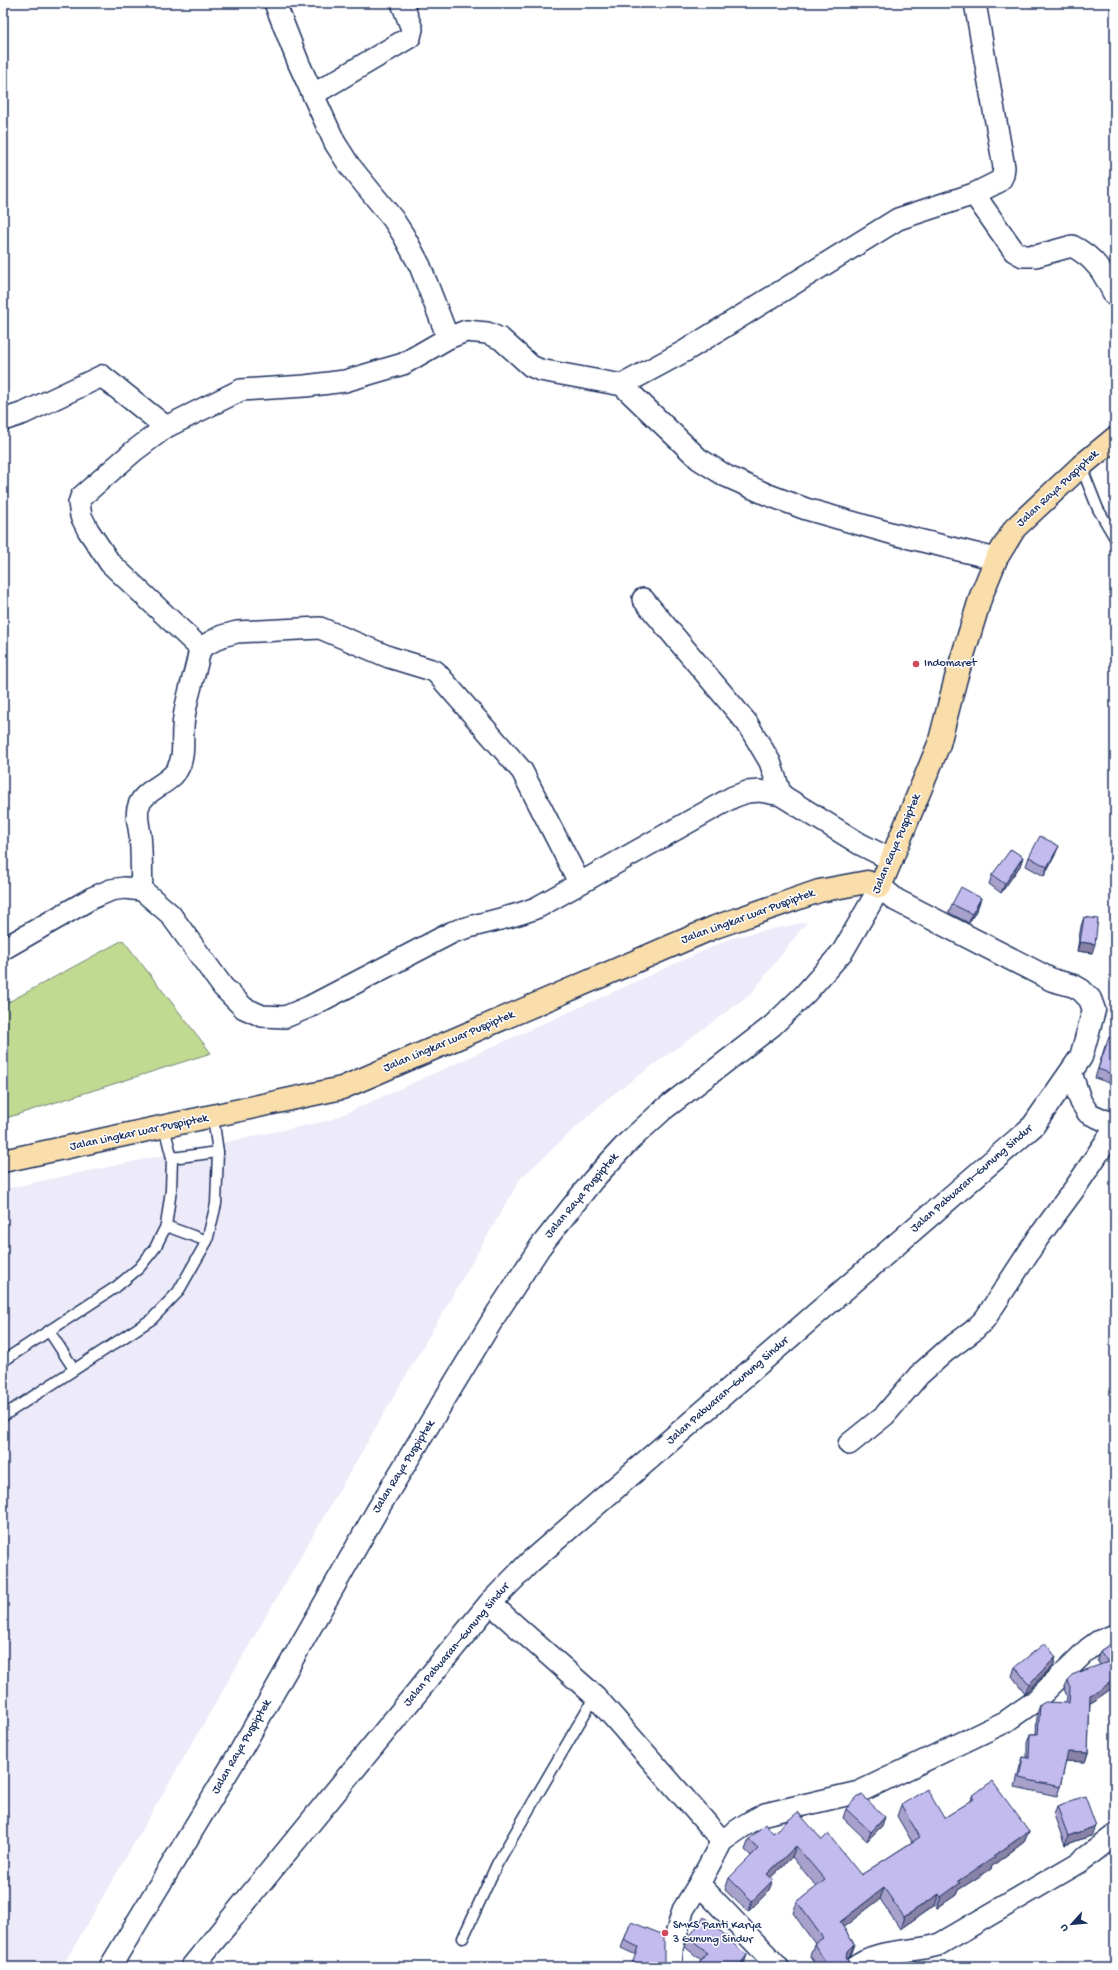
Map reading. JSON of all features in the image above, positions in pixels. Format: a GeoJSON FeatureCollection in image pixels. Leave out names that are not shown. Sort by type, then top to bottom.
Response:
{"type":"FeatureCollection","features":[{"type":"Feature","properties":{"kind":"main road","name":"Jalan Raya Puspiptek"},"geometry":{"type":"LineString","coordinates":[[880,887],[939,744],[958,671],[982,596],[996,559],[1015,528],[1081,466],[1115,438]]}},
{"type":"Feature","properties":{"kind":"main road","name":"Jalan Lingkar Luar Puspiptek"},"geometry":{"type":"LineString","coordinates":[[3,1161],[342,1088],[730,922],[819,891],[867,882],[880,887]]}},
{"type":"Feature","properties":{"kind":"street"},"geometry":{"type":"LineString","coordinates":[[275,3],[299,64],[314,94],[335,144],[349,165],[393,218],[404,236],[420,266],[448,338]]}},
{"type":"Feature","properties":{"kind":"street"},"geometry":{"type":"LineString","coordinates":[[314,94],[410,37],[412,29],[402,3]]}},
{"type":"Feature","properties":{"kind":"street"},"geometry":{"type":"LineString","coordinates":[[622,385],[685,351],[898,219],[974,194],[1000,182],[1004,167],[974,3]]}},
{"type":"Feature","properties":{"kind":"street"},"geometry":{"type":"LineString","coordinates":[[974,194],[1014,251],[1023,256],[1036,256],[1072,246],[1086,253],[1097,264],[1115,296]]}},
{"type":"Feature","properties":{"kind":"street"},"geometry":{"type":"LineString","coordinates":[[200,648],[110,563],[88,530],[79,507],[81,497],[134,451],[166,427],[241,390],[305,386],[345,381],[403,364],[448,338],[466,331],[487,333],[501,339],[531,366],[540,370],[622,385],[699,458],[726,476],[806,509],[894,534],[996,559]]}},
{"type":"Feature","properties":{"kind":"street"},"geometry":{"type":"LineString","coordinates":[[3,420],[24,412],[102,376],[166,427]]}},
{"type":"Feature","properties":{"kind":"street"},"geometry":{"type":"LineString","coordinates":[[643,599],[747,723],[770,762],[781,795]]}},
{"type":"Feature","properties":{"kind":"street"},"geometry":{"type":"LineString","coordinates":[[200,648],[222,636],[237,632],[320,628],[388,657],[434,671],[522,772],[579,882]]}},
{"type":"Feature","properties":{"kind":"street"},"geometry":{"type":"LineString","coordinates":[[142,890],[140,835],[137,816],[139,805],[146,795],[170,778],[177,771],[182,760],[183,728],[190,686],[198,663],[200,648]]}},
{"type":"Feature","properties":{"kind":"street"},"geometry":{"type":"LineString","coordinates":[[3,948],[92,898],[111,890],[124,888],[142,890],[170,914],[223,987],[244,1008],[262,1016],[285,1017],[309,1007],[453,932],[476,924],[524,913],[538,907],[579,882],[734,797],[754,792],[781,795],[860,844],[892,860]]}},
{"type":"Feature","properties":{"kind":"street","name":"Jalan Pabuaran–Gunung Sindur"},"geometry":{"type":"LineString","coordinates":[[192,1967],[490,1603],[530,1562],[1033,1126],[1071,1073],[1081,1057],[1094,1010],[1090,999],[1086,994],[1074,986],[1052,980],[930,918],[896,900],[880,887]]}},
{"type":"Feature","properties":{"kind":"street","name":"Jalan Raya Puspiptek"},"geometry":{"type":"LineString","coordinates":[[110,1967],[241,1750],[378,1509],[495,1316],[540,1248],[593,1180],[628,1142],[663,1110],[772,1026],[805,994],[843,951],[880,887]]}},
{"type":"Feature","properties":{"kind":"street"},"geometry":{"type":"LineString","coordinates":[[849,1444],[885,1415],[919,1375],[946,1351],[973,1331],[985,1319],[1038,1238],[1075,1188],[1115,1127],[1088,1113],[1081,1102],[1071,1073]]}},
{"type":"Feature","properties":{"kind":"street"},"geometry":{"type":"LineString","coordinates":[[490,1603],[595,1696],[722,1841]]}},
{"type":"Feature","properties":{"kind":"street"},"geometry":{"type":"LineString","coordinates":[[672,1967],[672,1949],[683,1910],[722,1841],[748,1823],[766,1814],[859,1792],[1005,1722],[1035,1701],[1088,1649],[1099,1641],[1115,1635]]}},
{"type":"Feature","properties":{"kind":"street"},"geometry":{"type":"LineString","coordinates":[[854,1967],[860,1961],[873,1956],[927,1949],[938,1945],[1080,1862],[1115,1835]]}},
{"type":"Feature","properties":{"kind":"street"},"geometry":{"type":"LineString","coordinates":[[699,1884],[778,1967]]}},
{"type":"Feature","properties":{"kind":"lane"},"geometry":{"type":"LineString","coordinates":[[1081,466],[1098,509],[1115,538]]}},
{"type":"Feature","properties":{"kind":"lane"},"geometry":{"type":"LineString","coordinates":[[3,1416],[152,1319],[178,1292],[207,1241],[216,1204],[218,1152],[213,1117]]}},
{"type":"Feature","properties":{"kind":"lane"},"geometry":{"type":"LineString","coordinates":[[3,1361],[116,1287],[139,1268],[155,1248],[166,1226],[171,1190],[172,1158],[164,1127]]}},
{"type":"Feature","properties":{"kind":"lane"},"geometry":{"type":"LineString","coordinates":[[172,1158],[218,1152]]}},
{"type":"Feature","properties":{"kind":"lane"},"geometry":{"type":"LineString","coordinates":[[166,1226],[207,1241]]}},
{"type":"Feature","properties":{"kind":"lane"},"geometry":{"type":"LineString","coordinates":[[50,1331],[74,1369]]}},
{"type":"Feature","properties":{"kind":"lane"},"geometry":{"type":"LineString","coordinates":[[463,1938],[500,1858],[595,1696]]}},
{"type":"Feature","properties":{"kind":"shaded area"},"geometry":{"type":"Polygon","coordinates":[[[807,922],[751,994],[608,1098],[521,1178],[62,1967],[3,1967],[3,1189],[331,1120],[734,937],[807,922]]]}},
{"type":"Feature","properties":{"kind":"green space"},"geometry":{"type":"Polygon","coordinates":[[[123,940],[211,1053],[3,1119],[3,1005],[123,940]]]}},
{"type":"Feature","properties":{"kind":"building"},"geometry":{"type":"Polygon","coordinates":[[[1040,836],[1059,846],[1047,867],[1029,857],[1040,836]]]}},
{"type":"Feature","properties":{"kind":"building"},"geometry":{"type":"Polygon","coordinates":[[[1011,849],[1023,857],[1005,884],[992,875],[1011,849]]]}},
{"type":"Feature","properties":{"kind":"building"},"geometry":{"type":"Polygon","coordinates":[[[961,887],[981,898],[972,914],[952,904],[961,887]]]}},
{"type":"Feature","properties":{"kind":"building"},"geometry":{"type":"Polygon","coordinates":[[[1084,917],[1098,919],[1095,944],[1080,942],[1084,917]]]}},
{"type":"Feature","properties":{"kind":"building"},"geometry":{"type":"Polygon","coordinates":[[[1109,1037],[1115,1040],[1115,1075],[1098,1069],[1109,1037]]]}},
{"type":"Feature","properties":{"kind":"building"},"geometry":{"type":"Polygon","coordinates":[[[1115,1641],[1115,1679],[1097,1692],[1090,1695],[1088,1753],[1068,1752],[1060,1787],[1019,1778],[1023,1757],[1029,1758],[1030,1734],[1038,1734],[1040,1705],[1045,1702],[1069,1703],[1070,1687],[1068,1680],[1074,1674],[1108,1662],[1100,1651],[1115,1641]]]}},
{"type":"Feature","properties":{"kind":"building"},"geometry":{"type":"Polygon","coordinates":[[[1045,1643],[1056,1657],[1029,1684],[1015,1667],[1045,1643]]]}},
{"type":"Feature","properties":{"kind":"building"},"geometry":{"type":"Polygon","coordinates":[[[992,1781],[1029,1831],[994,1856],[995,1857],[958,1881],[960,1883],[941,1897],[939,1894],[904,1917],[884,1888],[840,1922],[854,1944],[847,1951],[846,1957],[848,1962],[855,1967],[829,1967],[814,1944],[823,1938],[797,1902],[825,1880],[796,1846],[767,1874],[773,1880],[752,1901],[729,1878],[758,1849],[749,1839],[765,1824],[773,1833],[798,1812],[822,1840],[828,1834],[861,1875],[920,1837],[901,1805],[927,1789],[944,1818],[974,1799],[972,1796],[992,1781]]]}},
{"type":"Feature","properties":{"kind":"building"},"geometry":{"type":"Polygon","coordinates":[[[862,1795],[885,1817],[871,1832],[846,1809],[858,1796],[862,1795]]]}},
{"type":"Feature","properties":{"kind":"building"},"geometry":{"type":"Polygon","coordinates":[[[1085,1796],[1096,1826],[1068,1836],[1057,1806],[1085,1796]]]}},
{"type":"Feature","properties":{"kind":"building"},"geometry":{"type":"Polygon","coordinates":[[[704,1917],[747,1955],[738,1967],[695,1967],[707,1953],[688,1938],[704,1917]]]}},
{"type":"Feature","properties":{"kind":"building"},"geometry":{"type":"Polygon","coordinates":[[[631,1922],[664,1935],[664,1963],[662,1967],[631,1967],[638,1947],[624,1940],[631,1922]]]}},
{"type":"Feature","properties":{"kind":"place","name":"Indomaret"},"geometry":{"type":"Point","coordinates":[916,664]}},
{"type":"Feature","properties":{"kind":"place","name":"SMKS Panti Karya 3 Gunung Sindur"},"geometry":{"type":"Point","coordinates":[665,1933]}}]}
